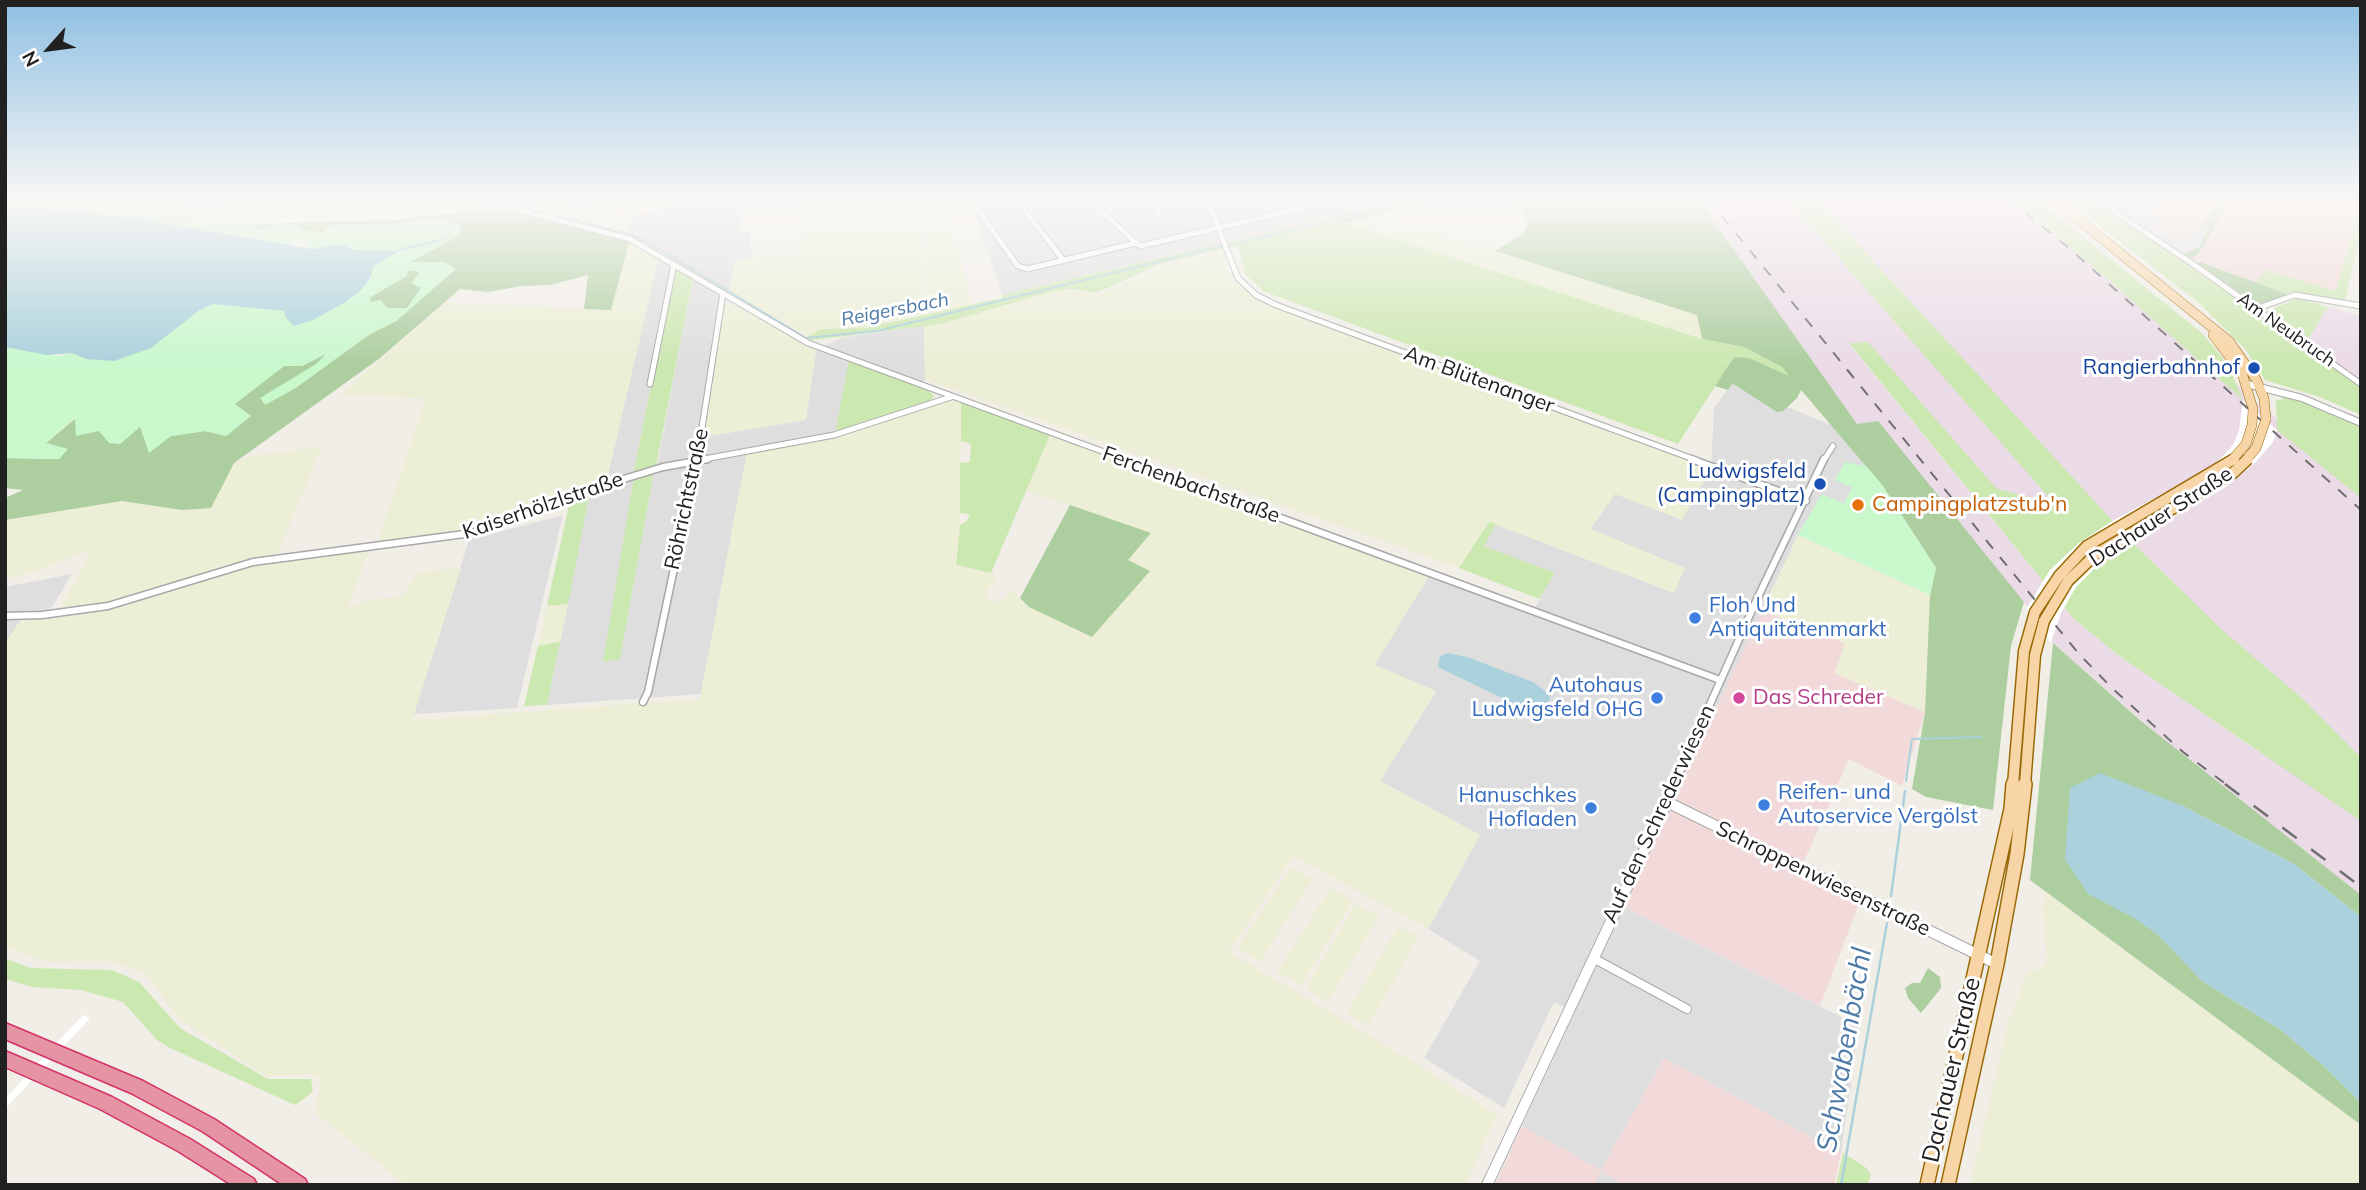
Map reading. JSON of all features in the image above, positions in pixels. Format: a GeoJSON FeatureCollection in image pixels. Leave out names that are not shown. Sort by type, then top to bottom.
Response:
{"type":"FeatureCollection","features":[{"type":"Feature","properties":{"kind":"highway"},"geometry":{"type":"LineString","coordinates":[[5,1031],[137,1087],[208,1125],[299,1185]]}},
{"type":"Feature","properties":{"kind":"highway"},"geometry":{"type":"LineString","coordinates":[[5,1059],[48,1076],[131,1116],[248,1185]]}},
{"type":"Feature","properties":{"kind":"main road","name":"Dachauer Straße"},"geometry":{"type":"LineString","coordinates":[[1927,1185],[2011,809],[2040,616],[2059,576],[2087,546],[2231,462],[2246,444],[2252,425],[2247,384],[2230,354],[2190,313],[2116,255]]}},
{"type":"Feature","properties":{"kind":"main road","name":"Dachauer Straße"},"geometry":{"type":"LineString","coordinates":[[2040,616],[2068,581],[2096,554],[2232,473],[2244,463],[2256,449],[2266,419],[2260,387],[2247,363],[2229,341],[2122,255]]}},
{"type":"Feature","properties":{"kind":"main road","name":"Dachauer Straße"},"geometry":{"type":"LineString","coordinates":[[1948,1185],[1997,964],[2023,813],[2023,718]]}},
{"type":"Feature","properties":{"kind":"street","name":"Ferchenbachstraße"},"geometry":{"type":"LineString","coordinates":[[657,255],[806,342],[1720,680]]}},
{"type":"Feature","properties":{"kind":"street"},"geometry":{"type":"LineString","coordinates":[[1010,255],[1018,266],[1027,269],[1089,255]]}},
{"type":"Feature","properties":{"kind":"street"},"geometry":{"type":"LineString","coordinates":[[1058,255],[1063,261]]}},
{"type":"Feature","properties":{"kind":"street","name":"Am Blütenanger"},"geometry":{"type":"LineString","coordinates":[[1227,255],[1238,278],[1256,295],[1276,306],[1806,501]]}},
{"type":"Feature","properties":{"kind":"street","name":"Am Neubruch"},"geometry":{"type":"LineString","coordinates":[[2176,255],[2361,384]]}},
{"type":"Feature","properties":{"kind":"street"},"geometry":{"type":"LineString","coordinates":[[650,384],[674,264]]}},
{"type":"Feature","properties":{"kind":"street","name":"Röhrichtstraße"},"geometry":{"type":"LineString","coordinates":[[643,702],[648,692],[697,459],[723,293]]}},
{"type":"Feature","properties":{"kind":"street"},"geometry":{"type":"LineString","coordinates":[[2255,309],[2295,295],[2361,306]]}},
{"type":"Feature","properties":{"kind":"street"},"geometry":{"type":"LineString","coordinates":[[2247,384],[2311,401],[2361,423]]}},
{"type":"Feature","properties":{"kind":"street"},"geometry":{"type":"LineString","coordinates":[[936,399],[938,391]]}},
{"type":"Feature","properties":{"kind":"street","name":"Kaiserhölzlstraße"},"geometry":{"type":"LineString","coordinates":[[5,616],[43,615],[108,606],[253,562],[472,533],[622,478],[697,459],[834,435],[936,399],[953,397]]}},
{"type":"Feature","properties":{"kind":"street","name":"Auf den Schrederwiesen"},"geometry":{"type":"LineString","coordinates":[[1486,1185],[1667,802],[1783,543],[1806,501],[1828,450],[1833,446]]}},
{"type":"Feature","properties":{"kind":"street","name":"Schroppenwiesenstraße"},"geometry":{"type":"LineString","coordinates":[[1667,802],[1978,955]]}},
{"type":"Feature","properties":{"kind":"street","name":"Dachauer Straße"},"geometry":{"type":"LineString","coordinates":[[1978,955],[1997,964]]}},
{"type":"Feature","properties":{"kind":"street"},"geometry":{"type":"LineString","coordinates":[[1593,958],[1688,1009]]}},
{"type":"Feature","properties":{"kind":"shaded area"},"geometry":{"type":"Polygon","coordinates":[[[661,255],[752,255],[752,258],[736,260],[729,291],[725,292],[661,255]]]}},
{"type":"Feature","properties":{"kind":"shaded area"},"geometry":{"type":"Polygon","coordinates":[[[989,255],[1175,255],[1002,295],[989,255]]]}},
{"type":"Feature","properties":{"kind":"shaded area"},"geometry":{"type":"Polygon","coordinates":[[[1737,255],[2083,255],[2361,490],[2361,895],[2300,847],[2148,739],[2164,740],[2053,643],[2024,602],[1857,424],[1737,255]],[[1849,344],[2074,619],[2118,655],[2259,752],[2055,504],[1995,497],[1849,344]]]}},
{"type":"Feature","properties":{"kind":"shaded area"},"geometry":{"type":"Polygon","coordinates":[[[2181,255],[2346,255],[2336,292],[2267,270],[2256,283],[2181,255]]]}},
{"type":"Feature","properties":{"kind":"shaded area"},"geometry":{"type":"Polygon","coordinates":[[[659,256],[679,269],[674,272],[634,471],[607,479],[659,256]]]}},
{"type":"Feature","properties":{"kind":"shaded area"},"geometry":{"type":"Polygon","coordinates":[[[693,278],[714,290],[720,298],[695,457],[657,466],[693,278]]]}},
{"type":"Feature","properties":{"kind":"shaded area"},"geometry":{"type":"Polygon","coordinates":[[[2328,307],[2361,316],[2361,388],[2304,344],[2328,307]]]}},
{"type":"Feature","properties":{"kind":"shaded area"},"geometry":{"type":"Polygon","coordinates":[[[924,325],[925,379],[922,385],[835,433],[699,457],[703,437],[806,420],[816,350],[840,338],[924,325]]]}},
{"type":"Feature","properties":{"kind":"shaded area"},"geometry":{"type":"Polygon","coordinates":[[[1732,384],[1831,425],[1882,485],[1930,595],[1798,535],[1624,907],[1859,1026],[1841,1153],[1664,1058],[1601,1171],[1625,1185],[1594,1185],[1600,1170],[1522,1126],[1575,1012],[1554,1002],[1504,1108],[1424,1058],[1480,961],[1428,929],[1480,835],[1380,781],[1436,692],[1374,666],[1432,569],[1535,608],[1554,573],[1483,546],[1496,524],[1674,593],[1590,530],[1614,493],[1711,469],[1714,408],[1732,384]]]}},
{"type":"Feature","properties":{"kind":"shaded area"},"geometry":{"type":"Polygon","coordinates":[[[747,452],[701,694],[547,705],[590,492],[634,477],[620,659],[654,472],[747,452]]]}},
{"type":"Feature","properties":{"kind":"shaded area"},"geometry":{"type":"Polygon","coordinates":[[[563,515],[517,708],[414,714],[469,540],[563,515]]]}},
{"type":"Feature","properties":{"kind":"shaded area"},"geometry":{"type":"Polygon","coordinates":[[[72,574],[52,607],[20,621],[5,644],[5,587],[72,574]]]}},
{"type":"Feature","properties":{"kind":"shaded area"},"geometry":{"type":"Polygon","coordinates":[[[1762,610],[1845,643],[1835,673],[1925,712],[1902,786],[1849,759],[1798,875],[1858,906],[1820,1006],[1624,907],[1762,610]]]}},
{"type":"Feature","properties":{"kind":"shaded area"},"geometry":{"type":"Polygon","coordinates":[[[1664,1058],[1841,1153],[1834,1185],[1625,1185],[1601,1171],[1594,1185],[1495,1185],[1522,1126],[1601,1170],[1664,1058]]]}},
{"type":"Feature","properties":{"kind":"green space"},"geometry":{"type":"Polygon","coordinates":[[[317,255],[425,255],[411,262],[444,262],[456,269],[396,321],[370,334],[294,389],[265,405],[260,398],[316,364],[326,354],[302,366],[284,366],[235,404],[251,416],[226,436],[205,431],[171,436],[149,453],[140,427],[120,444],[109,443],[99,431],[76,436],[75,418],[46,443],[68,449],[59,459],[5,458],[5,347],[57,356],[72,353],[86,359],[213,304],[284,311],[285,315],[317,255]],[[408,270],[407,276],[369,298],[372,303],[380,300],[388,308],[407,308],[421,288],[411,283],[420,272],[408,270]]]}},
{"type":"Feature","properties":{"kind":"green space"},"geometry":{"type":"Polygon","coordinates":[[[367,255],[626,255],[611,310],[584,309],[588,275],[550,285],[522,286],[488,292],[460,289],[380,358],[234,463],[211,508],[182,510],[122,501],[5,520],[5,498],[23,490],[5,488],[5,458],[59,459],[67,449],[45,444],[76,418],[120,443],[140,426],[170,436],[205,431],[226,436],[250,416],[234,404],[284,366],[302,366],[329,352],[294,389],[370,334],[396,321],[455,269],[444,262],[410,262],[408,270],[421,272],[422,287],[407,308],[387,308],[380,300],[371,303],[367,255]]]}},
{"type":"Feature","properties":{"kind":"green space"},"geometry":{"type":"Polygon","coordinates":[[[626,255],[659,256],[607,479],[479,526],[377,543],[426,399],[342,394],[445,302],[610,310],[626,255]]]}},
{"type":"Feature","properties":{"kind":"green space"},"geometry":{"type":"Polygon","coordinates":[[[785,255],[921,255],[925,314],[865,328],[821,329],[808,337],[729,291],[736,260],[785,255]]]}},
{"type":"Feature","properties":{"kind":"green space"},"geometry":{"type":"Polygon","coordinates":[[[924,255],[959,255],[972,304],[927,314],[924,255]]]}},
{"type":"Feature","properties":{"kind":"green space"},"geometry":{"type":"Polygon","coordinates":[[[1175,255],[1201,255],[1161,264],[1096,293],[1069,289],[1053,291],[941,324],[807,341],[808,337],[821,329],[865,328],[1002,298],[1002,295],[1175,255]]]}},
{"type":"Feature","properties":{"kind":"green space"},"geometry":{"type":"Polygon","coordinates":[[[1209,255],[1220,255],[1233,279],[1252,297],[1273,307],[1711,469],[1682,520],[1615,494],[1591,529],[1685,568],[1674,593],[1489,522],[1459,568],[925,379],[924,325],[941,324],[1053,291],[1069,289],[1096,296],[1164,266],[1209,255]]]}},
{"type":"Feature","properties":{"kind":"green space"},"geometry":{"type":"Polygon","coordinates":[[[1240,255],[1443,255],[1702,339],[1744,347],[1782,367],[1792,378],[1751,359],[1734,357],[1678,444],[1263,291],[1246,275],[1240,255]]]}},
{"type":"Feature","properties":{"kind":"green space"},"geometry":{"type":"Polygon","coordinates":[[[1442,255],[1507,255],[1697,315],[1702,339],[1442,255]]]}},
{"type":"Feature","properties":{"kind":"green space"},"geometry":{"type":"Polygon","coordinates":[[[1506,255],[1737,255],[1857,424],[1878,421],[2024,602],[2011,646],[1993,810],[1926,797],[1912,789],[1925,712],[1930,595],[1936,568],[1882,485],[1801,390],[1797,398],[1783,411],[1777,412],[1735,385],[1732,384],[1728,390],[1715,386],[1734,357],[1749,358],[1789,376],[1782,367],[1744,347],[1702,339],[1697,315],[1506,255]]]}},
{"type":"Feature","properties":{"kind":"green space"},"geometry":{"type":"Polygon","coordinates":[[[1836,255],[1867,255],[2135,545],[2221,629],[2304,700],[2361,758],[2361,821],[2118,655],[2074,619],[1849,343],[1868,342],[1997,489],[2054,503],[1836,255]]]}},
{"type":"Feature","properties":{"kind":"green space"},"geometry":{"type":"Polygon","coordinates":[[[2079,255],[2105,255],[2202,333],[2227,363],[2243,400],[2079,255]]]}},
{"type":"Feature","properties":{"kind":"green space"},"geometry":{"type":"Polygon","coordinates":[[[2137,255],[2172,255],[2251,308],[2267,311],[2299,298],[2328,307],[2305,344],[2361,388],[2361,415],[2320,397],[2265,380],[2246,350],[2198,302],[2137,255]]]}},
{"type":"Feature","properties":{"kind":"green space"},"geometry":{"type":"Polygon","coordinates":[[[2346,255],[2356,255],[2344,304],[2292,292],[2287,294],[2256,283],[2266,270],[2336,291],[2346,255]]]}},
{"type":"Feature","properties":{"kind":"green space"},"geometry":{"type":"Polygon","coordinates":[[[2200,262],[2287,294],[2259,306],[2196,263],[2200,262]]]}},
{"type":"Feature","properties":{"kind":"green space"},"geometry":{"type":"Polygon","coordinates":[[[679,269],[693,278],[656,466],[634,471],[674,271],[679,269]]]}},
{"type":"Feature","properties":{"kind":"green space"},"geometry":{"type":"Polygon","coordinates":[[[738,305],[816,350],[806,420],[703,437],[724,306],[738,305]]]}},
{"type":"Feature","properties":{"kind":"green space"},"geometry":{"type":"Polygon","coordinates":[[[849,360],[928,389],[934,396],[931,400],[835,433],[849,360]]]}},
{"type":"Feature","properties":{"kind":"green space"},"geometry":{"type":"Polygon","coordinates":[[[2281,395],[2361,425],[2361,498],[2277,430],[2276,400],[2283,400],[2281,395]]]}},
{"type":"Feature","properties":{"kind":"green space"},"geometry":{"type":"Polygon","coordinates":[[[944,400],[961,402],[960,525],[956,565],[991,573],[997,579],[986,592],[988,599],[997,602],[1003,600],[1012,589],[1029,607],[1150,572],[1128,560],[1150,533],[1026,491],[1050,435],[1429,576],[1375,665],[1436,691],[1380,781],[1480,835],[1428,929],[1293,856],[1229,952],[1419,1065],[1497,1115],[1465,1185],[406,1185],[315,1113],[321,1079],[308,1074],[268,1077],[180,1020],[145,973],[110,961],[47,962],[5,947],[5,644],[20,621],[81,615],[119,607],[250,565],[370,548],[348,607],[367,600],[399,597],[407,590],[418,572],[461,568],[412,720],[700,699],[747,452],[803,443],[944,400]]]}},
{"type":"Feature","properties":{"kind":"green space"},"geometry":{"type":"Polygon","coordinates":[[[961,402],[1050,435],[991,573],[956,565],[960,525],[966,522],[970,514],[960,513],[960,463],[970,462],[971,444],[961,441],[961,402]]]}},
{"type":"Feature","properties":{"kind":"green space"},"geometry":{"type":"Polygon","coordinates":[[[322,447],[277,555],[223,567],[109,603],[58,612],[89,555],[84,551],[41,570],[5,579],[5,520],[122,501],[182,510],[211,508],[233,463],[250,456],[322,447]]]}},
{"type":"Feature","properties":{"kind":"green space"},"geometry":{"type":"Polygon","coordinates":[[[1845,462],[1866,466],[1882,485],[1936,568],[1930,595],[1798,535],[1822,494],[1844,504],[1852,487],[1835,480],[1845,462]]]}},
{"type":"Feature","properties":{"kind":"green space"},"geometry":{"type":"Polygon","coordinates":[[[654,472],[620,659],[603,662],[634,477],[654,472]]]}},
{"type":"Feature","properties":{"kind":"green space"},"geometry":{"type":"Polygon","coordinates":[[[590,492],[568,604],[547,606],[570,500],[590,492]]]}},
{"type":"Feature","properties":{"kind":"green space"},"geometry":{"type":"Polygon","coordinates":[[[1070,505],[1151,533],[1128,560],[1150,571],[1092,637],[1029,607],[1020,598],[1070,505]]]}},
{"type":"Feature","properties":{"kind":"green space"},"geometry":{"type":"Polygon","coordinates":[[[1489,522],[1496,524],[1484,546],[1555,573],[1539,599],[1459,568],[1489,522]]]}},
{"type":"Feature","properties":{"kind":"green space"},"geometry":{"type":"Polygon","coordinates":[[[1798,535],[1930,595],[1925,712],[1835,673],[1845,643],[1762,610],[1798,535]]]}},
{"type":"Feature","properties":{"kind":"green space"},"geometry":{"type":"Polygon","coordinates":[[[568,604],[560,642],[538,646],[547,606],[568,604]]]}},
{"type":"Feature","properties":{"kind":"green space"},"geometry":{"type":"Polygon","coordinates":[[[560,642],[547,705],[524,706],[538,646],[560,642]]]}},
{"type":"Feature","properties":{"kind":"green space"},"geometry":{"type":"Polygon","coordinates":[[[2053,643],[2141,721],[2361,895],[2361,917],[2294,864],[2181,805],[2136,919],[2159,935],[2202,981],[2281,1030],[2324,1066],[2361,1103],[2361,1125],[2030,880],[2053,643]]]}},
{"type":"Feature","properties":{"kind":"green space"},"geometry":{"type":"Polygon","coordinates":[[[1291,867],[1313,879],[1260,962],[1237,948],[1291,867]]]}},
{"type":"Feature","properties":{"kind":"green space"},"geometry":{"type":"Polygon","coordinates":[[[1330,888],[1353,901],[1301,986],[1277,972],[1330,888]]]}},
{"type":"Feature","properties":{"kind":"green space"},"geometry":{"type":"Polygon","coordinates":[[[2046,893],[2361,1125],[2361,1185],[1970,1185],[2008,1022],[2028,972],[2038,970],[2047,960],[2042,908],[2046,893]]]}},
{"type":"Feature","properties":{"kind":"green space"},"geometry":{"type":"Polygon","coordinates":[[[1356,903],[1379,916],[1328,1002],[1305,988],[1356,903]]]}},
{"type":"Feature","properties":{"kind":"green space"},"geometry":{"type":"Polygon","coordinates":[[[1398,926],[1418,937],[1369,1026],[1347,1013],[1398,926]]]}},
{"type":"Feature","properties":{"kind":"green space"},"geometry":{"type":"Polygon","coordinates":[[[5,958],[30,968],[112,970],[139,982],[180,1028],[268,1079],[311,1079],[313,1092],[295,1105],[168,1047],[157,1040],[123,1002],[81,990],[32,987],[5,979],[5,958]]]}},
{"type":"Feature","properties":{"kind":"green space"},"geometry":{"type":"Polygon","coordinates":[[[1928,968],[1940,977],[1941,988],[1921,1013],[1908,998],[1905,988],[1912,983],[1920,983],[1928,968]]]}},
{"type":"Feature","properties":{"kind":"green space"},"geometry":{"type":"Polygon","coordinates":[[[1843,1153],[1864,1166],[1871,1174],[1867,1185],[1836,1185],[1843,1153]]]}},
{"type":"Feature","properties":{"kind":"water"},"geometry":{"type":"Polygon","coordinates":[[[5,255],[393,255],[374,266],[370,278],[361,290],[344,303],[313,320],[294,326],[286,318],[284,311],[213,304],[198,311],[151,348],[114,361],[86,359],[72,353],[47,355],[5,347],[5,255]]]}},
{"type":"Feature","properties":{"kind":"water"},"geometry":{"type":"Polygon","coordinates":[[[1448,653],[1467,657],[1533,682],[1549,694],[1550,699],[1542,712],[1537,713],[1508,701],[1438,667],[1440,656],[1448,653]]]}},
{"type":"Feature","properties":{"kind":"water"},"geometry":{"type":"Polygon","coordinates":[[[2100,773],[2181,805],[2294,864],[2361,917],[2361,1103],[2324,1066],[2281,1030],[2202,981],[2158,935],[2136,919],[2088,894],[2065,859],[2070,788],[2100,773]]]}},
{"type":"Feature","properties":{"kind":"pier"},"geometry":{"type":"Polygon","coordinates":[[[2243,400],[2277,430],[2273,442],[2253,465],[2224,488],[2103,560],[2076,587],[2061,613],[2051,642],[2026,609],[2050,570],[2079,543],[2114,520],[2205,471],[2221,458],[2233,445],[2239,430],[2243,400]]]}},
{"type":"Feature","properties":{"kind":"pier"},"geometry":{"type":"Polygon","coordinates":[[[83,1015],[90,1018],[7,1107],[5,1099],[83,1015]]]}},
{"type":"Feature","properties":{"kind":"waterway","name":"Reigersbach"},"geometry":{"type":"LineString","coordinates":[[668,255],[806,338],[877,331],[1187,255]]}},
{"type":"Feature","properties":{"kind":"waterway","name":"Schwabenbächl"},"geometry":{"type":"LineString","coordinates":[[1906,781],[1912,739],[1981,737]]}},
{"type":"Feature","properties":{"kind":"waterway","name":"Schwabenbächl"},"geometry":{"type":"LineString","coordinates":[[1891,896],[1905,791]]}},
{"type":"Feature","properties":{"kind":"waterway","name":"Schwabenbächl"},"geometry":{"type":"LineString","coordinates":[[1841,1185],[1887,923]]}},
{"type":"Feature","properties":{"kind":"railway"},"geometry":{"type":"LineString","coordinates":[[1753,255],[2079,654],[2113,689],[2183,752],[2227,785]]}},
{"type":"Feature","properties":{"kind":"railway"},"geometry":{"type":"LineString","coordinates":[[2076,255],[2361,510]]}},
{"type":"Feature","properties":{"kind":"railway"},"geometry":{"type":"LineString","coordinates":[[2225,784],[2361,887]]}},
{"type":"Feature","properties":{"kind":"place","name":"Rangierbahnhof"},"geometry":{"type":"Point","coordinates":[2254,368]}},
{"type":"Feature","properties":{"kind":"place","name":"Ludwigsfeld (Campingplatz)"},"geometry":{"type":"Point","coordinates":[1820,484]}},
{"type":"Feature","properties":{"kind":"place","name":"Campingplatzstub'n"},"geometry":{"type":"Point","coordinates":[1858,505]}},
{"type":"Feature","properties":{"kind":"place","name":"Floh Und Antiquitätenmarkt"},"geometry":{"type":"Point","coordinates":[1695,618]}},
{"type":"Feature","properties":{"kind":"place","name":"Autohaus Ludwigsfeld OHG"},"geometry":{"type":"Point","coordinates":[1657,698]}},
{"type":"Feature","properties":{"kind":"place","name":"Das Schreder"},"geometry":{"type":"Point","coordinates":[1739,698]}},
{"type":"Feature","properties":{"kind":"place","name":"Reifen- und Autoservice Vergölst"},"geometry":{"type":"Point","coordinates":[1764,805]}},
{"type":"Feature","properties":{"kind":"place","name":"Hanuschkes Hofladen"},"geometry":{"type":"Point","coordinates":[1591,808]}}]}
